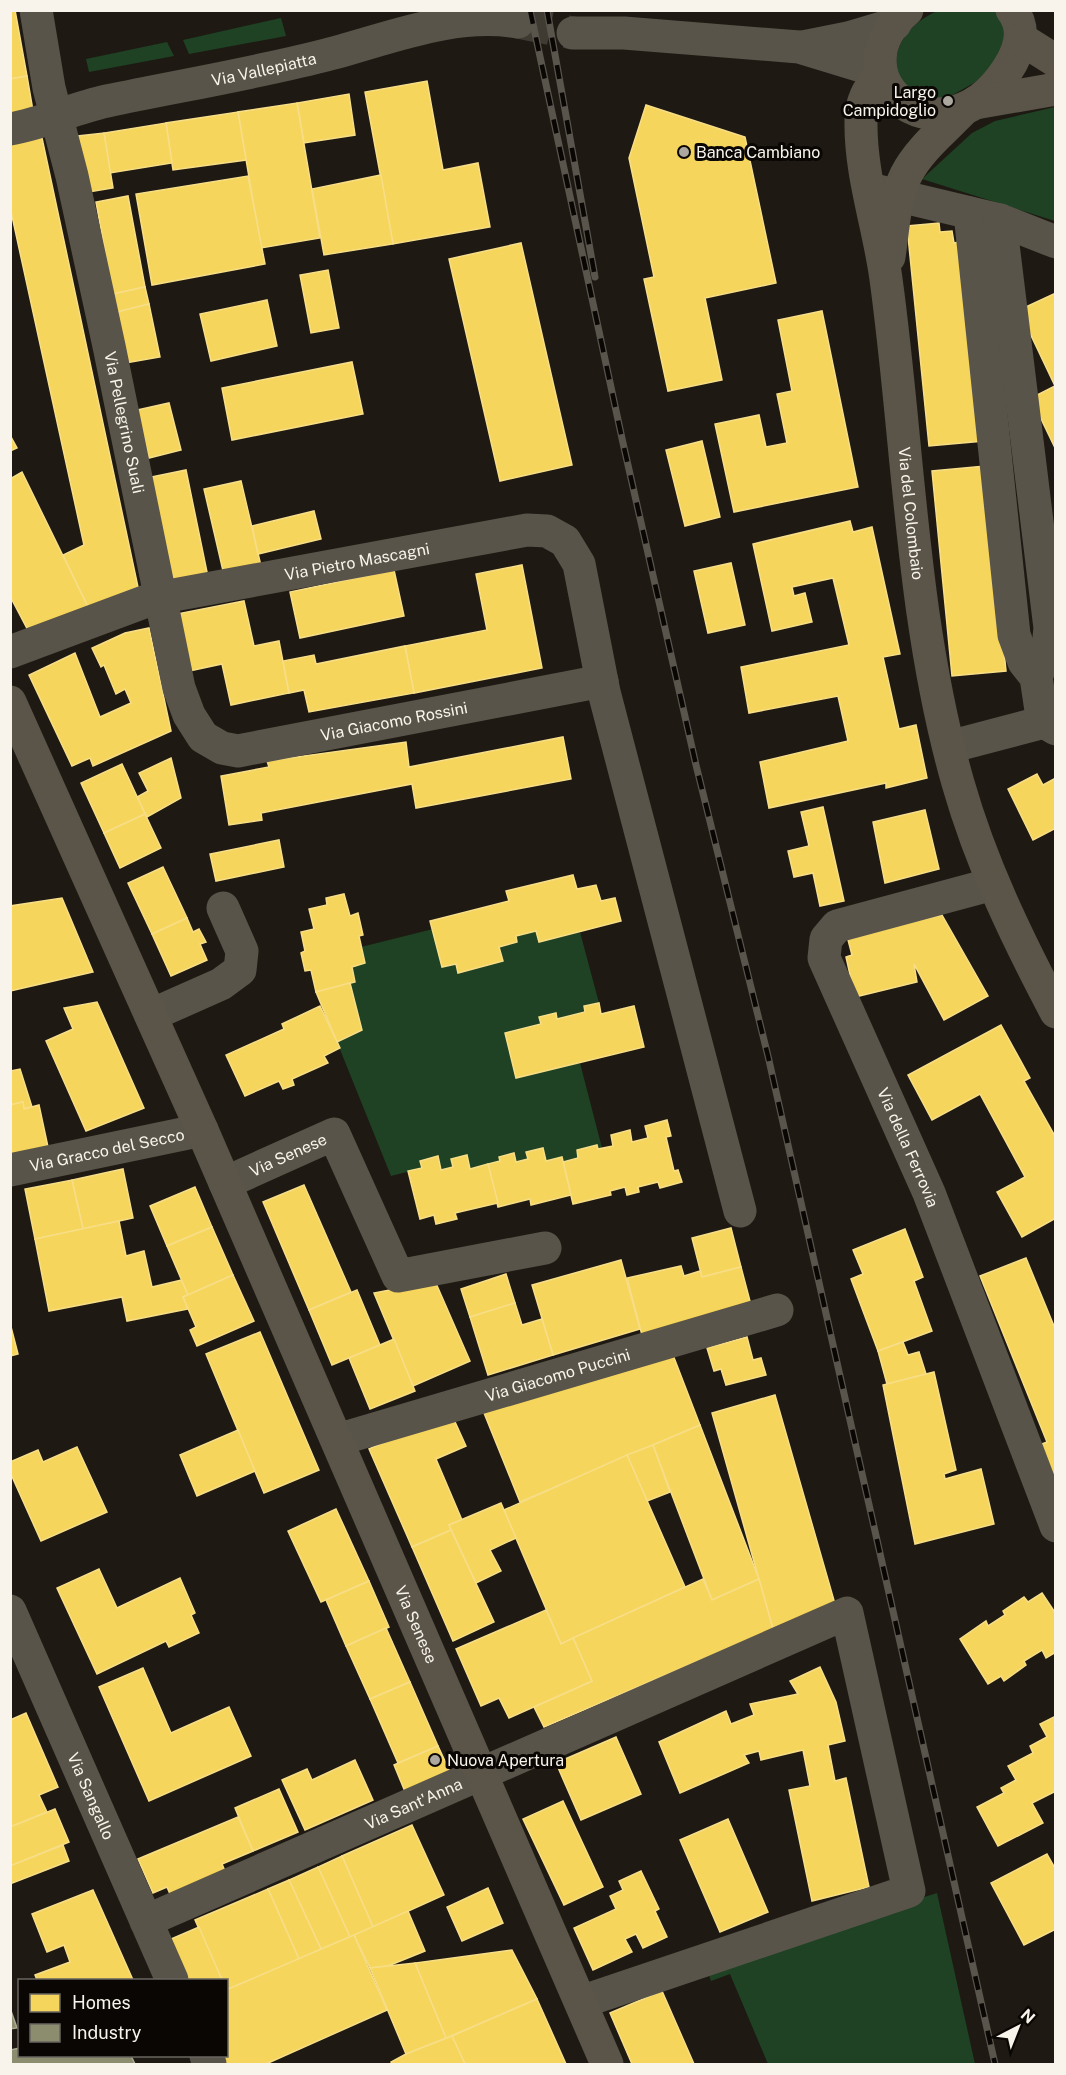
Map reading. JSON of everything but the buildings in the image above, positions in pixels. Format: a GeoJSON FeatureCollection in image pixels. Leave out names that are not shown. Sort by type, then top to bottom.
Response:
{"type":"FeatureCollection","features":[{"type":"Feature","properties":{"kind":"main road"},"geometry":{"type":"LineString","coordinates":[[894,15],[882,49],[882,72],[892,94],[911,110],[939,114],[970,105],[1056,89]]}},
{"type":"Feature","properties":{"kind":"main road"},"geometry":{"type":"LineString","coordinates":[[1017,25],[1056,61]]}},
{"type":"Feature","properties":{"kind":"main road"},"geometry":{"type":"LineString","coordinates":[[886,277],[899,195],[909,170],[1011,64],[1017,25]]}},
{"type":"Feature","properties":{"kind":"main road"},"geometry":{"type":"LineString","coordinates":[[882,72],[867,92],[862,107],[867,188],[886,277]]}},
{"type":"Feature","properties":{"kind":"main road","name":"Via del Colombaio"},"geometry":{"type":"LineString","coordinates":[[886,277],[918,575],[931,667],[949,747],[968,817],[993,884],[1052,998]]}},
{"type":"Feature","properties":{"kind":"main road","name":"Via Senese"},"geometry":{"type":"LineString","coordinates":[[10,702],[152,1015],[607,2064]]}},
{"type":"Feature","properties":{"kind":"street","name":"Via Pellegrino Suali"},"geometry":{"type":"LineString","coordinates":[[36,10],[56,117],[110,346],[159,598],[179,688],[195,727]]}},
{"type":"Feature","properties":{"kind":"street"},"geometry":{"type":"LineString","coordinates":[[799,47],[848,38],[894,15]]}},
{"type":"Feature","properties":{"kind":"street","name":"Via Vallepiatta"},"geometry":{"type":"LineString","coordinates":[[10,129],[106,101],[307,60],[447,23],[479,18],[518,22]]}},
{"type":"Feature","properties":{"kind":"street"},"geometry":{"type":"LineString","coordinates":[[573,33],[624,33],[799,47],[882,72]]}},
{"type":"Feature","properties":{"kind":"street"},"geometry":{"type":"LineString","coordinates":[[867,188],[985,216],[1056,242]]}},
{"type":"Feature","properties":{"kind":"street"},"geometry":{"type":"LineString","coordinates":[[949,747],[1050,725],[1039,706],[1036,677],[1024,662],[1014,635],[985,216]]}},
{"type":"Feature","properties":{"kind":"street","name":"Via Pietro Mascagni"},"geometry":{"type":"LineString","coordinates":[[10,652],[159,598],[527,531],[547,531],[565,541],[579,564],[602,681],[740,1211]]}},
{"type":"Feature","properties":{"kind":"street","name":"Via Giacomo Rossini"},"geometry":{"type":"LineString","coordinates":[[195,727],[215,745],[238,751],[602,681]]}},
{"type":"Feature","properties":{"kind":"street","name":"Via della Ferrovia"},"geometry":{"type":"LineString","coordinates":[[993,884],[837,926],[826,939],[824,958],[929,1193],[1056,1526]]}},
{"type":"Feature","properties":{"kind":"street"},"geometry":{"type":"LineString","coordinates":[[152,1015],[221,984],[240,970],[242,951],[223,908]]}},
{"type":"Feature","properties":{"kind":"street","name":"Via Gracco del Secco"},"geometry":{"type":"LineString","coordinates":[[10,1170],[202,1130]]}},
{"type":"Feature","properties":{"kind":"street","name":"Via Senese"},"geometry":{"type":"LineString","coordinates":[[225,1183],[334,1134],[398,1276],[546,1248]]}},
{"type":"Feature","properties":{"kind":"street","name":"Via Giacomo Puccini"},"geometry":{"type":"LineString","coordinates":[[337,1440],[777,1310]]}},
{"type":"Feature","properties":{"kind":"street","name":"Via Sangallo"},"geometry":{"type":"LineString","coordinates":[[10,1611],[172,1979]]}},
{"type":"Feature","properties":{"kind":"street","name":"Via Sant'Anna"},"geometry":{"type":"LineString","coordinates":[[146,1921],[847,1613],[909,1891],[580,2002]]}},
{"type":"Feature","properties":{"kind":"green space"},"geometry":{"type":"Polygon","coordinates":[[[937,11],[995,11],[1005,26],[1006,33],[1004,47],[995,71],[942,101],[906,91],[896,65],[899,47],[908,32],[921,20],[937,11]]]}},
{"type":"Feature","properties":{"kind":"green space"},"geometry":{"type":"Polygon","coordinates":[[[281,18],[286,36],[189,54],[183,40],[281,18]]]}},
{"type":"Feature","properties":{"kind":"green space"},"geometry":{"type":"Polygon","coordinates":[[[167,42],[174,56],[89,72],[86,59],[167,42]]]}},
{"type":"Feature","properties":{"kind":"green space"},"geometry":{"type":"Polygon","coordinates":[[[1055,107],[1055,221],[922,179],[972,133],[995,121],[1055,107]]]}},
{"type":"Feature","properties":{"kind":"green space"},"geometry":{"type":"Polygon","coordinates":[[[433,929],[442,967],[456,964],[458,972],[503,961],[499,947],[517,942],[516,936],[536,931],[539,942],[580,932],[599,1003],[584,1006],[585,1012],[557,1019],[539,1017],[541,1024],[505,1033],[516,1078],[580,1063],[602,1148],[577,1150],[578,1158],[563,1162],[562,1157],[546,1161],[543,1148],[527,1152],[528,1159],[516,1162],[513,1153],[500,1157],[500,1161],[470,1169],[451,1159],[453,1167],[441,1170],[438,1157],[420,1161],[422,1168],[391,1176],[337,1042],[362,1030],[350,983],[355,982],[352,967],[365,963],[361,947],[433,929]]]}},
{"type":"Feature","properties":{"kind":"green space"},"geometry":{"type":"Polygon","coordinates":[[[937,1893],[975,2064],[768,2064],[730,1974],[711,1981],[706,1966],[937,1893]]]}},
{"type":"Feature","properties":{"kind":"tunnel"},"geometry":{"type":"LineString","coordinates":[[518,22],[573,33]]}},
{"type":"Feature","properties":{"kind":"railway"},"geometry":{"type":"LineString","coordinates":[[530,10],[623,443],[696,765],[768,1056],[995,2064]]}},
{"type":"Feature","properties":{"kind":"railway"},"geometry":{"type":"LineString","coordinates":[[547,10],[595,277]]}},
{"type":"Feature","properties":{"kind":"place","name":"Largo Campidoglio"},"geometry":{"type":"Point","coordinates":[948,101]}},
{"type":"Feature","properties":{"kind":"place","name":"Banca Cambiano"},"geometry":{"type":"Point","coordinates":[684,152]}},
{"type":"Feature","properties":{"kind":"place","name":"Nuova Apertura"},"geometry":{"type":"Point","coordinates":[435,1760]}}]}
